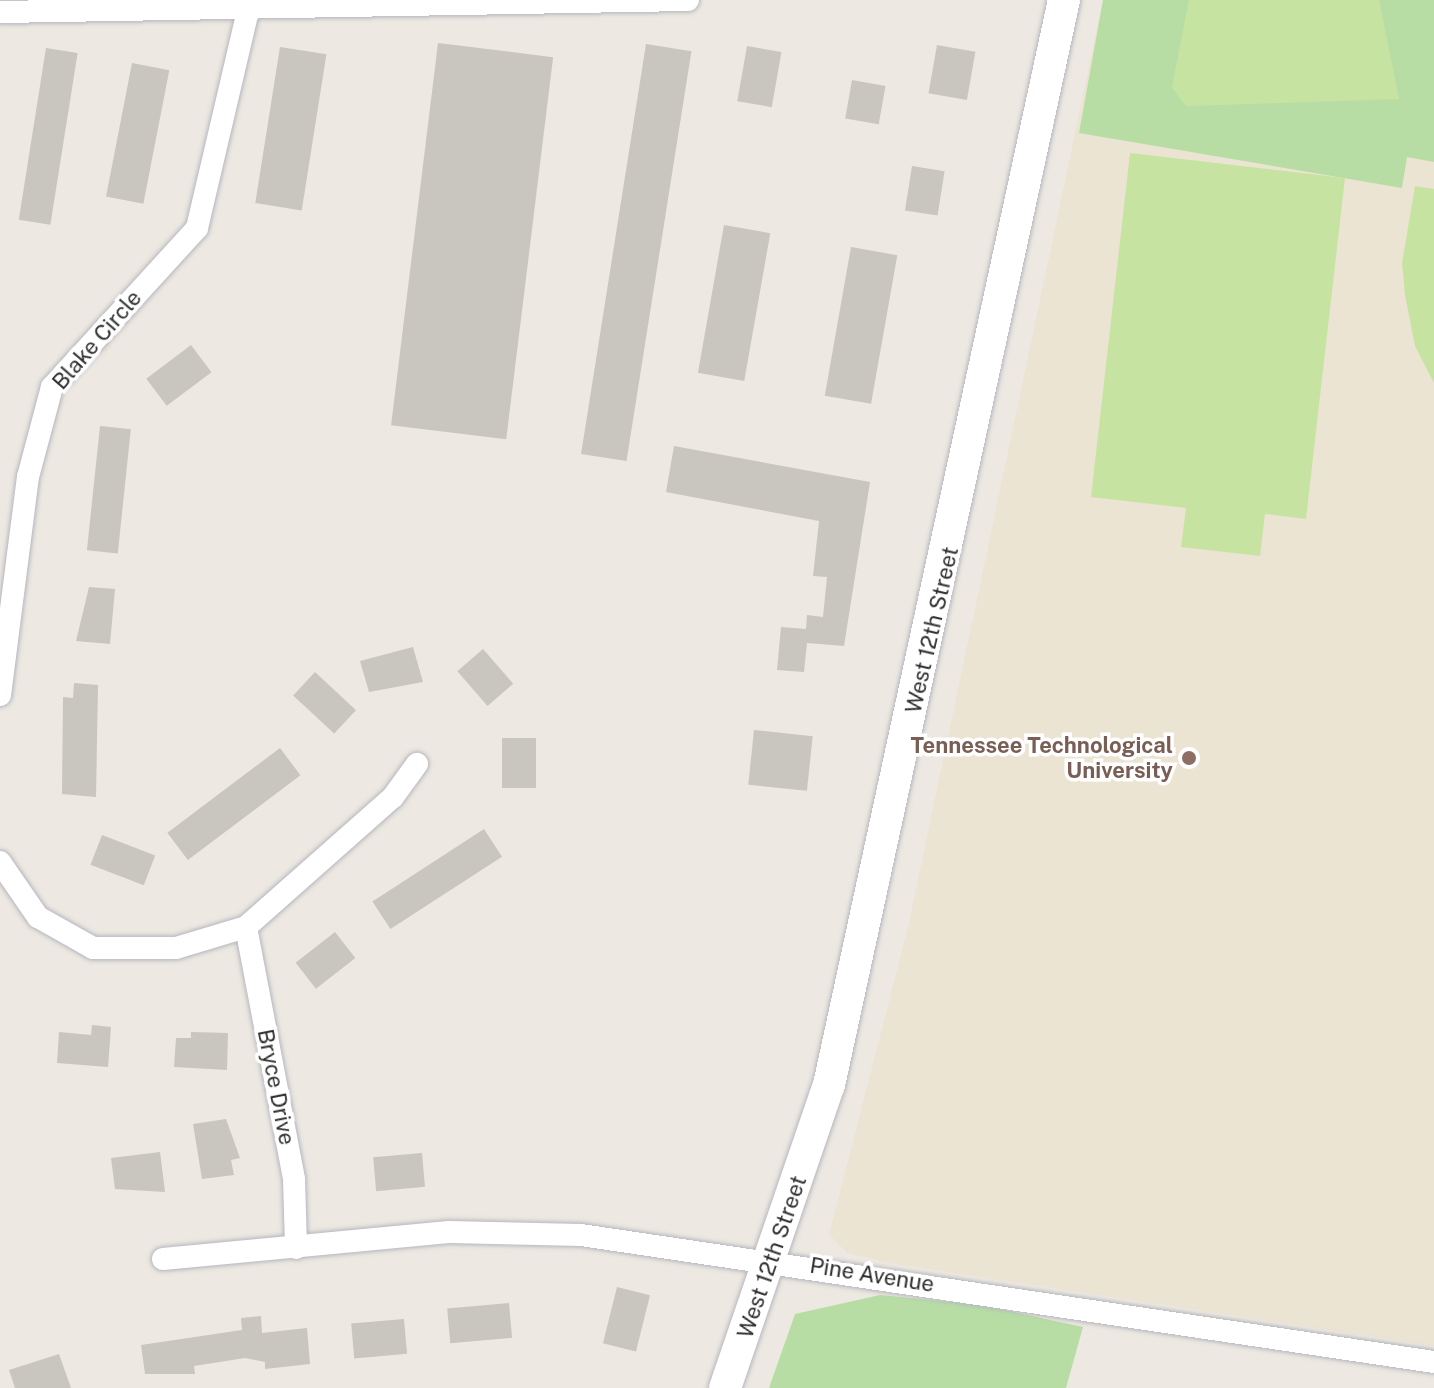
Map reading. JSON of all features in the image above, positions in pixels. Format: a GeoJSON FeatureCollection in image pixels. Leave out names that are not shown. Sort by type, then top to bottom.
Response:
{"type":"FeatureCollection","features":[{"type":"Feature","properties":{"kind":"main road","name":"West 12th Street"},"geometry":{"type":"LineString","coordinates":[[725,1388],[775,1260],[829,1085],[1064,0]]}},
{"type":"Feature","properties":{"kind":"street"},"geometry":{"type":"LineString","coordinates":[[0,12],[688,0]]}},
{"type":"Feature","properties":{"kind":"street","name":"Blake Circle"},"geometry":{"type":"LineString","coordinates":[[0,695],[28,477],[52,387],[197,228],[249,7]]}},
{"type":"Feature","properties":{"kind":"street"},"geometry":{"type":"LineString","coordinates":[[0,862],[38,917],[93,948],[176,948],[246,927],[393,797],[417,764]]}},
{"type":"Feature","properties":{"kind":"street","name":"Bryce Drive"},"geometry":{"type":"LineString","coordinates":[[246,927],[294,1179],[296,1248]]}},
{"type":"Feature","properties":{"kind":"street","name":"Pine Avenue"},"geometry":{"type":"LineString","coordinates":[[163,1259],[449,1232],[567,1234],[775,1260],[1434,1362]]}},
{"type":"Feature","properties":{"kind":"shaded area","name":"Tennessee Technological University"},"geometry":{"type":"Polygon","coordinates":[[[1103,0],[1434,0],[1434,1346],[889,1263],[847,1253],[829,1235],[908,927],[1103,0]]]}},
{"type":"Feature","properties":{"kind":"green space"},"geometry":{"type":"Polygon","coordinates":[[[1103,0],[1434,0],[1434,162],[1407,157],[1402,188],[1079,133],[1103,0]]]}},
{"type":"Feature","properties":{"kind":"green space"},"geometry":{"type":"Polygon","coordinates":[[[1189,0],[1379,0],[1399,99],[1186,106],[1172,87],[1189,0]]]}},
{"type":"Feature","properties":{"kind":"green space"},"geometry":{"type":"Polygon","coordinates":[[[1130,153],[1345,178],[1306,519],[1265,514],[1260,556],[1181,547],[1186,508],[1091,497],[1130,153]]]}},
{"type":"Feature","properties":{"kind":"green space"},"geometry":{"type":"Polygon","coordinates":[[[1415,186],[1434,189],[1434,383],[1415,346],[1405,295],[1402,263],[1415,186]]]}},
{"type":"Feature","properties":{"kind":"green space"},"geometry":{"type":"Polygon","coordinates":[[[880,1295],[982,1305],[1083,1327],[1066,1388],[769,1388],[795,1314],[880,1295]]]}},
{"type":"Feature","properties":{"kind":"building"},"geometry":{"type":"Polygon","coordinates":[[[438,43],[553,57],[506,439],[391,425],[438,43]]]}},
{"type":"Feature","properties":{"kind":"building"},"geometry":{"type":"Polygon","coordinates":[[[646,44],[691,51],[627,461],[581,454],[646,44]]]}},
{"type":"Feature","properties":{"kind":"building"},"geometry":{"type":"Polygon","coordinates":[[[937,45],[975,52],[967,100],[928,93],[937,45]]]}},
{"type":"Feature","properties":{"kind":"building"},"geometry":{"type":"Polygon","coordinates":[[[747,46],[781,52],[772,107],[737,101],[747,46]]]}},
{"type":"Feature","properties":{"kind":"building"},"geometry":{"type":"Polygon","coordinates":[[[280,47],[326,54],[302,210],[255,203],[280,47]]]}},
{"type":"Feature","properties":{"kind":"building"},"geometry":{"type":"Polygon","coordinates":[[[46,48],[78,53],[50,225],[19,220],[46,48]]]}},
{"type":"Feature","properties":{"kind":"building"},"geometry":{"type":"Polygon","coordinates":[[[132,63],[169,70],[143,204],[106,197],[132,63]]]}},
{"type":"Feature","properties":{"kind":"building"},"geometry":{"type":"Polygon","coordinates":[[[852,80],[885,86],[879,124],[845,118],[852,80]]]}},
{"type":"Feature","properties":{"kind":"building"},"geometry":{"type":"Polygon","coordinates":[[[912,166],[945,171],[938,216],[905,210],[912,166]]]}},
{"type":"Feature","properties":{"kind":"building"},"geometry":{"type":"Polygon","coordinates":[[[724,225],[770,233],[744,381],[698,373],[724,225]]]}},
{"type":"Feature","properties":{"kind":"building"},"geometry":{"type":"Polygon","coordinates":[[[851,247],[897,255],[871,404],[825,396],[851,247]]]}},
{"type":"Feature","properties":{"kind":"building"},"geometry":{"type":"Polygon","coordinates":[[[191,345],[211,372],[167,406],[146,379],[191,345]]]}},
{"type":"Feature","properties":{"kind":"building"},"geometry":{"type":"Polygon","coordinates":[[[100,426],[131,429],[118,554],[87,550],[100,426]]]}},
{"type":"Feature","properties":{"kind":"building"},"geometry":{"type":"Polygon","coordinates":[[[674,446],[870,482],[844,646],[807,643],[804,672],[777,670],[781,627],[806,629],[807,615],[823,617],[827,577],[813,576],[819,521],[666,492],[674,446]]]}},
{"type":"Feature","properties":{"kind":"building"},"geometry":{"type":"Polygon","coordinates":[[[89,587],[115,589],[110,644],[76,641],[89,587]]]}},
{"type":"Feature","properties":{"kind":"building"},"geometry":{"type":"Polygon","coordinates":[[[413,647],[423,682],[369,692],[360,661],[413,647]]]}},
{"type":"Feature","properties":{"kind":"building"},"geometry":{"type":"Polygon","coordinates":[[[483,649],[513,684],[488,706],[457,671],[483,649]]]}},
{"type":"Feature","properties":{"kind":"building"},"geometry":{"type":"Polygon","coordinates":[[[315,672],[356,710],[334,734],[293,695],[315,672]]]}},
{"type":"Feature","properties":{"kind":"building"},"geometry":{"type":"Polygon","coordinates":[[[74,683],[98,685],[96,797],[62,794],[63,697],[73,698],[74,683]]]}},
{"type":"Feature","properties":{"kind":"building"},"geometry":{"type":"Polygon","coordinates":[[[754,730],[813,736],[807,791],[748,785],[754,730]]]}},
{"type":"Feature","properties":{"kind":"building"},"geometry":{"type":"Polygon","coordinates":[[[502,738],[536,738],[536,788],[502,788],[502,738]]]}},
{"type":"Feature","properties":{"kind":"building"},"geometry":{"type":"Polygon","coordinates":[[[280,748],[300,775],[188,860],[167,833],[280,748]]]}},
{"type":"Feature","properties":{"kind":"building"},"geometry":{"type":"Polygon","coordinates":[[[484,829],[502,857],[390,929],[372,901],[484,829]]]}},
{"type":"Feature","properties":{"kind":"building"},"geometry":{"type":"Polygon","coordinates":[[[102,835],[155,855],[144,885],[91,865],[102,835]]]}},
{"type":"Feature","properties":{"kind":"building"},"geometry":{"type":"Polygon","coordinates":[[[335,932],[355,958],[316,989],[296,963],[335,932]]]}},
{"type":"Feature","properties":{"kind":"building"},"geometry":{"type":"Polygon","coordinates":[[[92,1025],[111,1027],[108,1067],[57,1063],[59,1032],[91,1035],[92,1025]]]}},
{"type":"Feature","properties":{"kind":"building"},"geometry":{"type":"Polygon","coordinates":[[[191,1032],[228,1033],[227,1070],[174,1067],[176,1038],[191,1038],[191,1032]]]}},
{"type":"Feature","properties":{"kind":"building"},"geometry":{"type":"Polygon","coordinates":[[[226,1119],[240,1158],[231,1160],[234,1175],[202,1179],[193,1124],[226,1119]]]}},
{"type":"Feature","properties":{"kind":"building"},"geometry":{"type":"Polygon","coordinates":[[[160,1152],[165,1192],[115,1189],[111,1158],[160,1152]]]}},
{"type":"Feature","properties":{"kind":"building"},"geometry":{"type":"Polygon","coordinates":[[[422,1153],[425,1187],[376,1191],[373,1157],[422,1153]]]}},
{"type":"Feature","properties":{"kind":"building"},"geometry":{"type":"Polygon","coordinates":[[[617,1287],[650,1295],[636,1352],[603,1343],[617,1287]]]}},
{"type":"Feature","properties":{"kind":"building"},"geometry":{"type":"Polygon","coordinates":[[[509,1303],[512,1338],[450,1343],[447,1308],[509,1303]]]}},
{"type":"Feature","properties":{"kind":"building"},"geometry":{"type":"Polygon","coordinates":[[[261,1316],[262,1333],[307,1328],[310,1364],[265,1369],[265,1362],[245,1358],[194,1366],[195,1374],[145,1374],[141,1345],[242,1330],[241,1318],[261,1316]]]}},
{"type":"Feature","properties":{"kind":"building"},"geometry":{"type":"Polygon","coordinates":[[[404,1319],[407,1354],[354,1358],[351,1324],[404,1319]]]}},
{"type":"Feature","properties":{"kind":"building"},"geometry":{"type":"Polygon","coordinates":[[[59,1354],[71,1388],[15,1388],[9,1370],[59,1354]]]}},
{"type":"Feature","properties":{"kind":"place","name":"Tennessee Technological University"},"geometry":{"type":"Point","coordinates":[1189,758]}}]}
